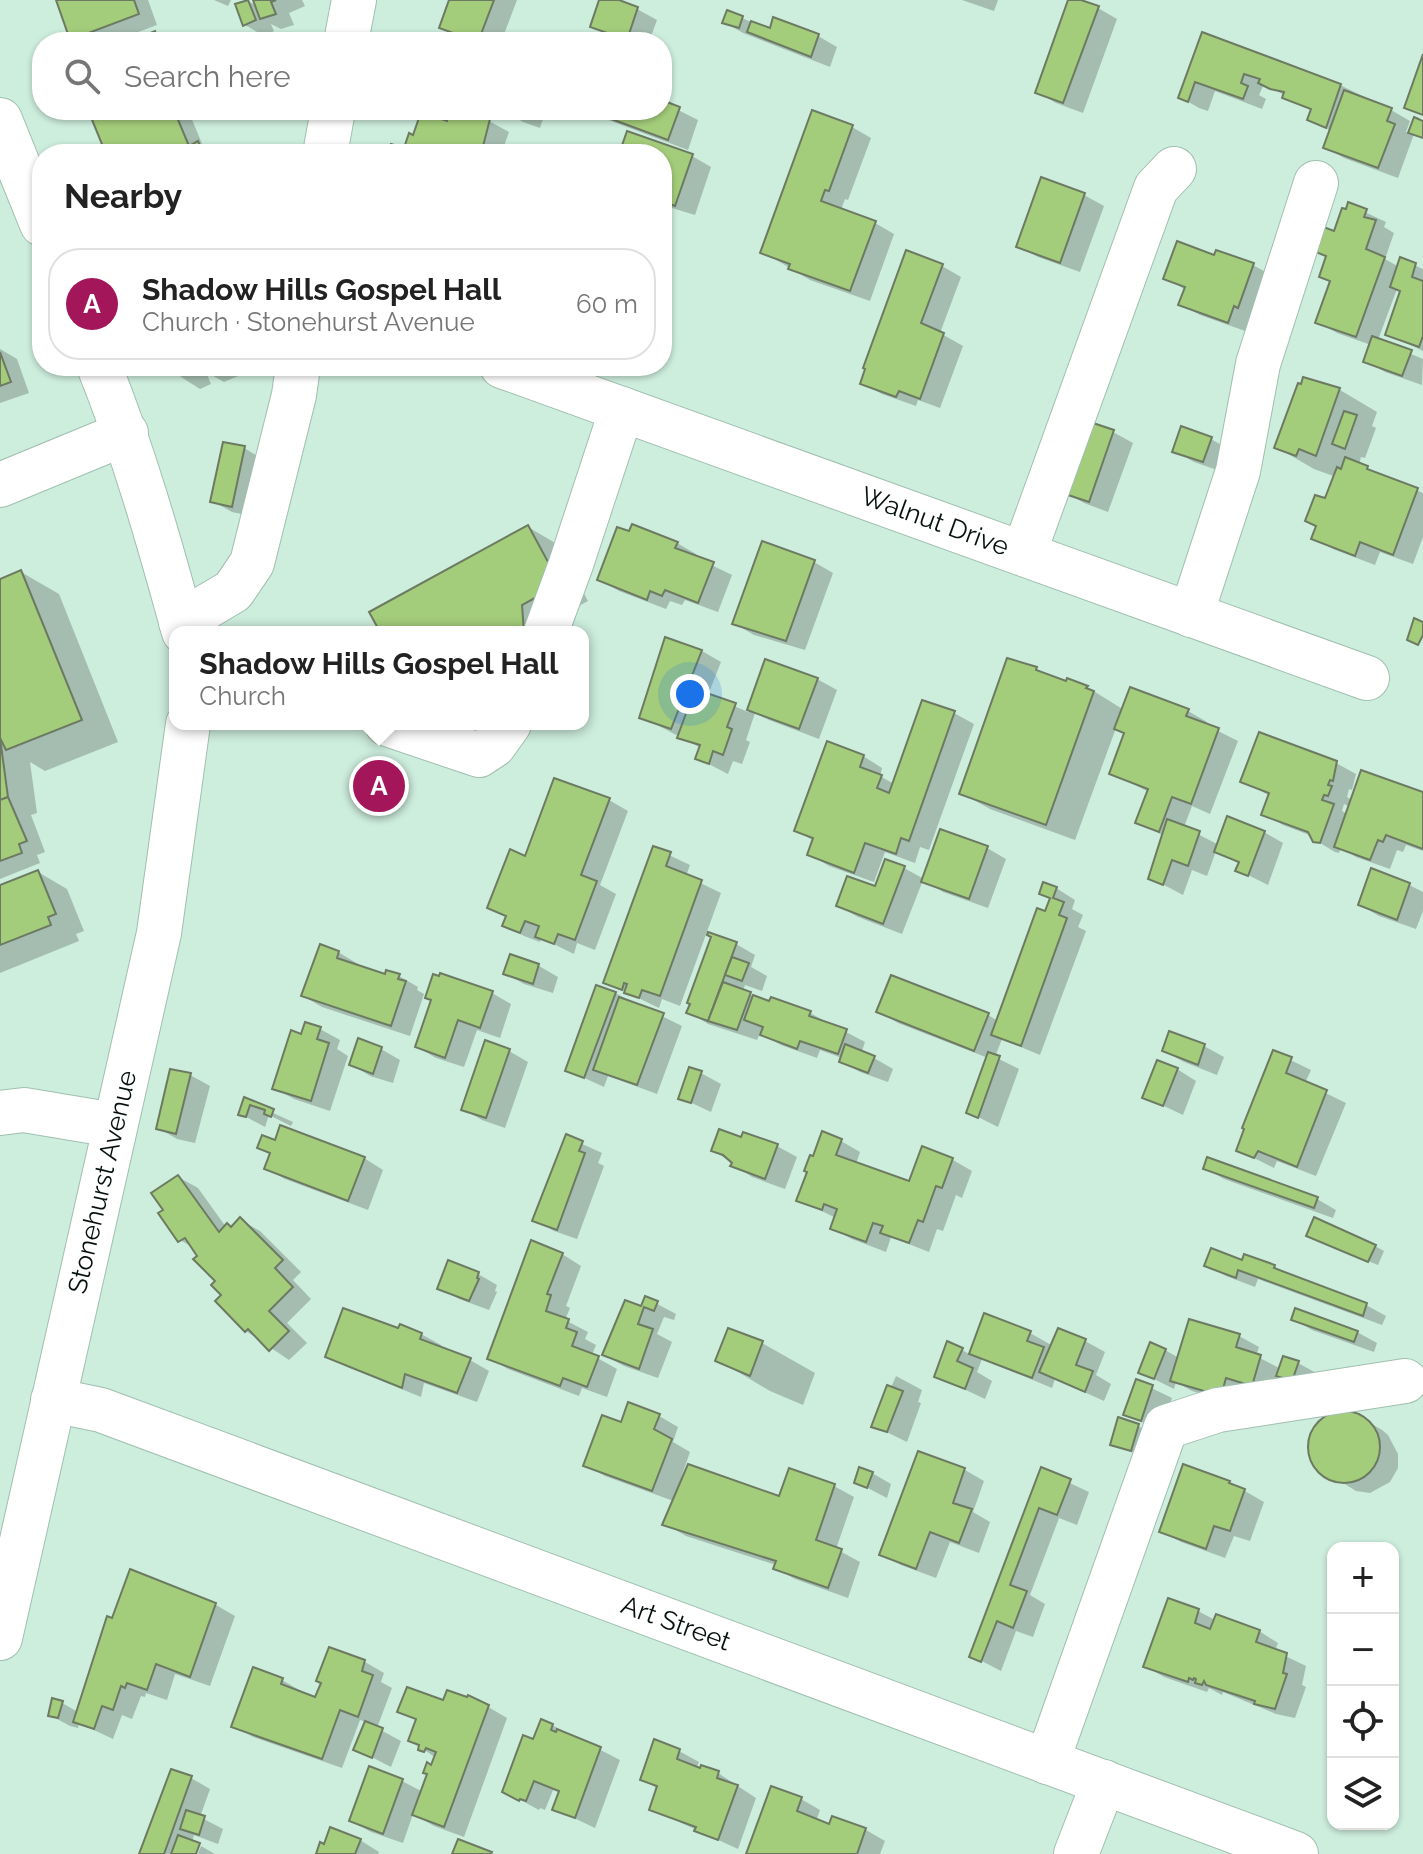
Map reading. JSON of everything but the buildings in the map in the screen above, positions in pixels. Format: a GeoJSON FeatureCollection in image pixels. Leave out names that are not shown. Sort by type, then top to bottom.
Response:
{"type":"FeatureCollection","features":[{"type":"Feature","properties":{"kind":"street"},"geometry":{"type":"LineString","coordinates":[[348,32],[354,0]]}},
{"type":"Feature","properties":{"kind":"street"},"geometry":{"type":"LineString","coordinates":[[0,120],[32,199]]}},
{"type":"Feature","properties":{"kind":"street"},"geometry":{"type":"LineString","coordinates":[[327,144],[331,120]]}},
{"type":"Feature","properties":{"kind":"street"},"geometry":{"type":"LineString","coordinates":[[1024,553],[1156,188],[1174,169]]}},
{"type":"Feature","properties":{"kind":"street"},"geometry":{"type":"LineString","coordinates":[[1191,615],[1238,471],[1258,364],[1316,183]]}},
{"type":"Feature","properties":{"kind":"street"},"geometry":{"type":"LineString","coordinates":[[103,376],[126,433],[160,541],[182,626]]}},
{"type":"Feature","properties":{"kind":"street"},"geometry":{"type":"LineString","coordinates":[[183,626],[233,591],[252,563],[297,376]]}},
{"type":"Feature","properties":{"kind":"street","name":"Walnut Drive"},"geometry":{"type":"LineString","coordinates":[[530,376],[1367,678]]}},
{"type":"Feature","properties":{"kind":"street"},"geometry":{"type":"LineString","coordinates":[[548,626],[622,409]]}},
{"type":"Feature","properties":{"kind":"street"},"geometry":{"type":"LineString","coordinates":[[0,485],[126,433]]}},
{"type":"Feature","properties":{"kind":"street","name":"Stonehurst Avenue"},"geometry":{"type":"LineString","coordinates":[[0,1638],[159,933],[187,730]]}},
{"type":"Feature","properties":{"kind":"street"},"geometry":{"type":"LineString","coordinates":[[405,730],[479,755],[494,745],[505,730]]}},
{"type":"Feature","properties":{"kind":"street"},"geometry":{"type":"LineString","coordinates":[[0,1113],[24,1110],[114,1125]]}},
{"type":"Feature","properties":{"kind":"street"},"geometry":{"type":"LineString","coordinates":[[1047,1762],[1166,1427],[1218,1410],[1405,1381]]}},
{"type":"Feature","properties":{"kind":"street","name":"Art Street"},"geometry":{"type":"LineString","coordinates":[[53,1400],[101,1410],[1296,1854]]}},
{"type":"Feature","properties":{"kind":"street"},"geometry":{"type":"LineString","coordinates":[[1076,1854],[1104,1782]]}},
{"type":"Feature","properties":{"kind":"place","name":"Shadow Hills Gospel Hall"},"geometry":{"type":"Point","coordinates":[379,786]}}]}
